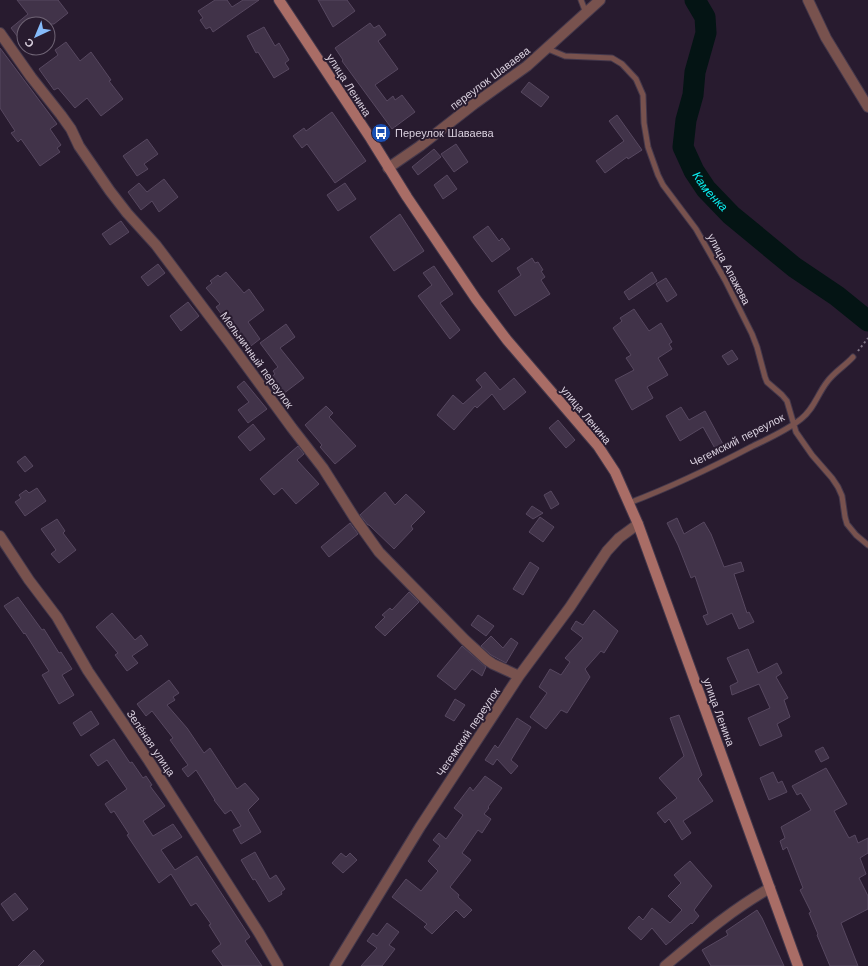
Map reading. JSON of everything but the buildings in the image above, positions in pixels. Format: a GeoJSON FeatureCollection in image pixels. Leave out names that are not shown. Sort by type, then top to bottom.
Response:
{"type":"FeatureCollection","features":[{"type":"Feature","properties":{"kind":"street","name":"улица Ленина"},"geometry":{"type":"LineString","coordinates":[[279,0],[450,261],[503,335],[598,446],[614,472],[638,524],[798,966]]}},
{"type":"Feature","properties":{"kind":"street","name":"переулок Шаваева"},"geometry":{"type":"LineString","coordinates":[[388,168],[521,71],[600,0]]}},
{"type":"Feature","properties":{"kind":"street"},"geometry":{"type":"LineString","coordinates":[[808,0],[826,38],[868,107]]}},
{"type":"Feature","properties":{"kind":"street","name":"Мельничный переулок"},"geometry":{"type":"LineString","coordinates":[[0,33],[31,77],[61,115],[79,146],[110,191],[127,213],[156,245],[230,342],[323,468],[354,517],[379,552],[454,629],[487,660],[519,676]]}},
{"type":"Feature","properties":{"kind":"street","name":"Чегемский переулок"},"geometry":{"type":"LineString","coordinates":[[335,966],[424,821],[519,676],[570,607],[607,551],[619,538],[638,524]]}},
{"type":"Feature","properties":{"kind":"street","name":"Зелёная улица"},"geometry":{"type":"LineString","coordinates":[[0,536],[56,617],[88,671],[154,768],[259,932],[278,966]]}},
{"type":"Feature","properties":{"kind":"street"},"geometry":{"type":"LineString","coordinates":[[665,966],[712,926],[735,909],[770,888]]}},
{"type":"Feature","properties":{"kind":"lane"},"geometry":{"type":"LineString","coordinates":[[581,0],[586,13]]}},
{"type":"Feature","properties":{"kind":"lane","name":"улица Апажева"},"geometry":{"type":"LineString","coordinates":[[548,48],[564,56],[612,58],[618,60],[636,79],[643,95],[645,135],[658,175],[663,185],[696,229],[725,280],[752,334],[764,377],[767,382],[780,392],[788,401],[796,432],[812,455],[838,487],[842,496],[845,520],[847,524],[856,535],[868,545]]}},
{"type":"Feature","properties":{"kind":"lane","name":"Чегемский переулок"},"geometry":{"type":"LineString","coordinates":[[629,503],[719,464],[781,432],[804,417],[814,405],[826,383],[853,357]]}},
{"type":"Feature","properties":{"kind":"path"},"geometry":{"type":"LineString","coordinates":[[853,357],[868,338]]}},
{"type":"Feature","properties":{"kind":"waterway","name":"Каменка"},"geometry":{"type":"LineString","coordinates":[[695,0],[705,17],[706,33],[695,72],[693,95],[686,120],[683,147],[694,171],[706,189],[731,215],[794,267],[837,296],[868,321]]}},
{"type":"Feature","properties":{"kind":"place","name":"Переулок Шаваева"},"geometry":{"type":"Point","coordinates":[381,133]}}]}
